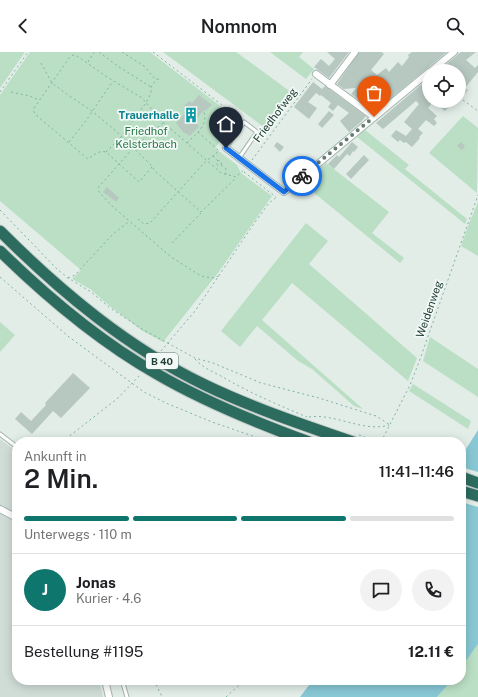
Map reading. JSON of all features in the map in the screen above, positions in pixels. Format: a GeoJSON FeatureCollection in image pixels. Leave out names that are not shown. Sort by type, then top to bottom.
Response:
{"type":"FeatureCollection","features":[{"type":"Feature","properties":{"kind":"highway","name":"B 40"},"geometry":{"type":"LineString","coordinates":[[0,231],[68,295],[106,324],[150,354],[204,385],[239,401],[279,417],[349,437]]}},
{"type":"Feature","properties":{"kind":"highway","name":"B 40"},"geometry":{"type":"LineString","coordinates":[[0,252],[80,322],[129,357],[157,374],[223,408],[296,437]]}},
{"type":"Feature","properties":{"kind":"highway"},"geometry":{"type":"LineString","coordinates":[[466,479],[478,483]]}},
{"type":"Feature","properties":{"kind":"highway"},"geometry":{"type":"LineString","coordinates":[[466,492],[478,496]]}},
{"type":"Feature","properties":{"kind":"street"},"geometry":{"type":"LineString","coordinates":[[330,85],[355,52]]}},
{"type":"Feature","properties":{"kind":"street"},"geometry":{"type":"LineString","coordinates":[[440,64],[454,52]]}},
{"type":"Feature","properties":{"kind":"street"},"geometry":{"type":"LineString","coordinates":[[316,74],[374,117]]}},
{"type":"Feature","properties":{"kind":"street"},"geometry":{"type":"LineString","coordinates":[[226,148],[284,192],[422,78]]}},
{"type":"Feature","properties":{"kind":"street"},"geometry":{"type":"LineString","coordinates":[[0,508],[12,515]]}},
{"type":"Feature","properties":{"kind":"street"},"geometry":{"type":"LineString","coordinates":[[106,685],[110,697]]}},
{"type":"Feature","properties":{"kind":"lane"},"geometry":{"type":"LineString","coordinates":[[226,148],[244,122],[257,132],[239,158]]}},
{"type":"Feature","properties":{"kind":"lane"},"geometry":{"type":"LineString","coordinates":[[0,434],[12,443]]}},
{"type":"Feature","properties":{"kind":"lane"},"geometry":{"type":"LineString","coordinates":[[123,685],[126,696]]}},
{"type":"Feature","properties":{"kind":"path"},"geometry":{"type":"LineString","coordinates":[[0,92],[28,52]]}},
{"type":"Feature","properties":{"kind":"path"},"geometry":{"type":"LineString","coordinates":[[87,63],[94,52]]}},
{"type":"Feature","properties":{"kind":"path"},"geometry":{"type":"LineString","coordinates":[[99,52],[119,67],[151,87]]}},
{"type":"Feature","properties":{"kind":"path"},"geometry":{"type":"LineString","coordinates":[[122,52],[144,66],[151,76],[157,79],[162,78]]}},
{"type":"Feature","properties":{"kind":"path"},"geometry":{"type":"LineString","coordinates":[[153,52],[244,122]]}},
{"type":"Feature","properties":{"kind":"path"},"geometry":{"type":"LineString","coordinates":[[152,167],[139,182],[106,152],[102,151],[96,153],[88,159],[34,112],[34,108],[70,57],[73,55],[78,56],[113,81],[142,98],[163,122],[221,174],[236,177]]}},
{"type":"Feature","properties":{"kind":"path"},"geometry":{"type":"LineString","coordinates":[[41,64],[52,82],[92,111],[201,212]]}},
{"type":"Feature","properties":{"kind":"path","name":"Friedhofweg"},"geometry":{"type":"LineString","coordinates":[[248,165],[316,74]]}},
{"type":"Feature","properties":{"kind":"path"},"geometry":{"type":"LineString","coordinates":[[106,152],[121,137],[146,103],[151,93],[151,87],[157,79]]}},
{"type":"Feature","properties":{"kind":"path"},"geometry":{"type":"LineString","coordinates":[[69,142],[113,81]]}},
{"type":"Feature","properties":{"kind":"path"},"geometry":{"type":"LineString","coordinates":[[11,92],[30,96],[39,101]]}},
{"type":"Feature","properties":{"kind":"path"},"geometry":{"type":"LineString","coordinates":[[466,102],[478,112]]}},
{"type":"Feature","properties":{"kind":"path"},"geometry":{"type":"LineString","coordinates":[[187,143],[204,124],[206,119],[204,112]]}},
{"type":"Feature","properties":{"kind":"path"},"geometry":{"type":"LineString","coordinates":[[163,122],[133,148],[98,188],[99,192],[112,206],[155,245],[180,264],[206,278],[219,276]]}},
{"type":"Feature","properties":{"kind":"path"},"geometry":{"type":"LineString","coordinates":[[138,219],[144,224],[150,223],[218,150],[198,132]]}},
{"type":"Feature","properties":{"kind":"path"},"geometry":{"type":"LineString","coordinates":[[212,156],[221,162],[221,165],[226,169],[226,174]]}},
{"type":"Feature","properties":{"kind":"path"},"geometry":{"type":"LineString","coordinates":[[215,168],[218,165],[218,161]]}},
{"type":"Feature","properties":{"kind":"path"},"geometry":{"type":"LineString","coordinates":[[172,243],[236,177],[244,172],[276,197]]}},
{"type":"Feature","properties":{"kind":"path"},"geometry":{"type":"LineString","coordinates":[[161,352],[195,311],[265,209],[276,197],[284,192]]}},
{"type":"Feature","properties":{"kind":"path","name":"Weidenweg"},"geometry":{"type":"LineString","coordinates":[[384,437],[410,385],[419,362],[478,195]]}},
{"type":"Feature","properties":{"kind":"path"},"geometry":{"type":"LineString","coordinates":[[0,210],[35,247],[68,278],[91,292],[130,321],[195,358],[213,363],[262,383],[319,398],[376,416],[390,425]]}},
{"type":"Feature","properties":{"kind":"path"},"geometry":{"type":"LineString","coordinates":[[68,278],[75,275],[113,234],[130,221]]}},
{"type":"Feature","properties":{"kind":"path"},"geometry":{"type":"LineString","coordinates":[[0,277],[69,337],[144,392],[187,412],[256,437]]}},
{"type":"Feature","properties":{"kind":"path"},"geometry":{"type":"LineString","coordinates":[[195,358],[201,365],[239,386],[316,420]]}},
{"type":"Feature","properties":{"kind":"path"},"geometry":{"type":"LineString","coordinates":[[68,437],[118,398],[140,376]]}},
{"type":"Feature","properties":{"kind":"path"},"geometry":{"type":"LineString","coordinates":[[309,418],[319,416],[345,422],[382,427],[390,425]]}},
{"type":"Feature","properties":{"kind":"path"},"geometry":{"type":"LineString","coordinates":[[156,685],[162,697]]}},
{"type":"Feature","properties":{"kind":"path"},"geometry":{"type":"LineString","coordinates":[[226,697],[239,685]]}},
{"type":"Feature","properties":{"kind":"shaded area"},"geometry":{"type":"Polygon","coordinates":[[[0,439],[12,448],[12,685],[100,685],[103,697],[0,697],[0,439]]]}},
{"type":"Feature","properties":{"kind":"green space"},"geometry":{"type":"Polygon","coordinates":[[[0,52],[25,52],[0,88],[0,52]]]}},
{"type":"Feature","properties":{"kind":"green space","name":"Friedhof Kelsterbach"},"geometry":{"type":"Polygon","coordinates":[[[30,52],[150,52],[237,119],[215,148],[237,165],[241,173],[272,196],[218,273],[163,342],[141,330],[90,289],[72,279],[81,270],[0,201],[0,95],[30,52]]]}},
{"type":"Feature","properties":{"kind":"green space"},"geometry":{"type":"Polygon","coordinates":[[[163,52],[236,52],[295,95],[269,131],[163,52]]]}},
{"type":"Feature","properties":{"kind":"green space"},"geometry":{"type":"Polygon","coordinates":[[[270,52],[303,52],[299,57],[314,69],[306,79],[270,52]]]}},
{"type":"Feature","properties":{"kind":"green space"},"geometry":{"type":"Polygon","coordinates":[[[463,116],[478,128],[477,193],[429,153],[463,116]]]}},
{"type":"Feature","properties":{"kind":"green space"},"geometry":{"type":"Polygon","coordinates":[[[365,130],[409,165],[405,169],[467,219],[465,224],[357,137],[365,130]]]}},
{"type":"Feature","properties":{"kind":"green space"},"geometry":{"type":"Polygon","coordinates":[[[326,163],[389,212],[372,233],[404,258],[400,263],[302,183],[326,163]]]}},
{"type":"Feature","properties":{"kind":"green space"},"geometry":{"type":"Polygon","coordinates":[[[478,202],[478,256],[461,246],[478,202]]]}},
{"type":"Feature","properties":{"kind":"green space"},"geometry":{"type":"Polygon","coordinates":[[[306,223],[328,241],[309,264],[417,358],[408,381],[292,283],[262,320],[363,409],[354,406],[312,369],[298,361],[257,326],[240,347],[221,331],[306,223]]]}},
{"type":"Feature","properties":{"kind":"green space"},"geometry":{"type":"Polygon","coordinates":[[[0,322],[15,335],[0,352],[0,322]]]}},
{"type":"Feature","properties":{"kind":"green space"},"geometry":{"type":"Polygon","coordinates":[[[430,337],[478,369],[478,397],[423,361],[430,337]]]}},
{"type":"Feature","properties":{"kind":"green space"},"geometry":{"type":"Polygon","coordinates":[[[413,384],[471,421],[468,429],[409,391],[413,384]]]}},
{"type":"Feature","properties":{"kind":"green space"},"geometry":{"type":"Polygon","coordinates":[[[478,644],[478,697],[437,697],[448,685],[466,685],[466,661],[478,644]]]}},
{"type":"Feature","properties":{"kind":"water"},"geometry":{"type":"Polygon","coordinates":[[[478,430],[478,644],[466,661],[466,449],[478,430]]]}},
{"type":"Feature","properties":{"kind":"water"},"geometry":{"type":"Polygon","coordinates":[[[309,685],[448,685],[437,697],[300,697],[309,685]]]}},
{"type":"Feature","properties":{"kind":"pier"},"geometry":{"type":"Polygon","coordinates":[[[466,468],[478,472],[478,507],[466,503],[466,468]]]}},
{"type":"Feature","properties":{"kind":"building"},"geometry":{"type":"Polygon","coordinates":[[[327,52],[349,52],[329,78],[314,67],[321,59],[329,66],[335,59],[327,52]]]}},
{"type":"Feature","properties":{"kind":"building"},"geometry":{"type":"Polygon","coordinates":[[[359,52],[382,52],[384,54],[371,70],[377,75],[386,68],[389,72],[398,62],[402,66],[409,57],[408,55],[412,52],[447,52],[432,64],[422,64],[422,73],[374,112],[351,94],[356,88],[344,89],[337,84],[359,52]]]}},
{"type":"Feature","properties":{"kind":"building"},"geometry":{"type":"Polygon","coordinates":[[[461,52],[476,52],[466,60],[475,68],[478,65],[478,72],[466,87],[466,64],[446,64],[461,52]]]}},
{"type":"Feature","properties":{"kind":"building"},"geometry":{"type":"Polygon","coordinates":[[[313,82],[322,89],[325,86],[366,116],[349,132],[340,121],[349,113],[338,105],[333,111],[328,107],[331,103],[316,93],[308,102],[317,108],[309,119],[294,107],[313,82]]]}},
{"type":"Feature","properties":{"kind":"building"},"geometry":{"type":"Polygon","coordinates":[[[422,84],[422,108],[428,108],[437,116],[434,119],[437,123],[434,126],[426,120],[418,129],[423,133],[412,147],[406,142],[404,143],[400,140],[398,142],[391,136],[396,130],[406,136],[412,129],[404,122],[419,104],[416,101],[383,129],[376,123],[422,84]]]}},
{"type":"Feature","properties":{"kind":"building","name":"Trauerhalle"},"geometry":{"type":"Polygon","coordinates":[[[199,95],[212,105],[205,111],[204,110],[195,121],[199,126],[190,136],[183,132],[176,123],[188,110],[184,106],[189,101],[192,103],[199,95]]]}},
{"type":"Feature","properties":{"kind":"building"},"geometry":{"type":"Polygon","coordinates":[[[441,108],[448,108],[445,111],[441,108]]]}},
{"type":"Feature","properties":{"kind":"building"},"geometry":{"type":"Polygon","coordinates":[[[329,111],[334,115],[322,128],[318,124],[329,111]]]}},
{"type":"Feature","properties":{"kind":"building"},"geometry":{"type":"Polygon","coordinates":[[[277,142],[284,147],[280,152],[274,146],[277,142]]]}},
{"type":"Feature","properties":{"kind":"building"},"geometry":{"type":"Polygon","coordinates":[[[352,142],[358,147],[350,156],[347,154],[334,169],[328,164],[337,155],[339,157],[352,142]]]}},
{"type":"Feature","properties":{"kind":"building"},"geometry":{"type":"Polygon","coordinates":[[[461,142],[465,146],[462,150],[457,146],[461,142]]]}},
{"type":"Feature","properties":{"kind":"building"},"geometry":{"type":"Polygon","coordinates":[[[364,155],[369,160],[351,179],[346,174],[364,155]]]}},
{"type":"Feature","properties":{"kind":"building"},"geometry":{"type":"Polygon","coordinates":[[[107,187],[119,198],[116,202],[103,192],[107,187]]]}},
{"type":"Feature","properties":{"kind":"building"},"geometry":{"type":"Polygon","coordinates":[[[73,373],[90,388],[61,418],[53,411],[32,434],[15,419],[21,412],[31,421],[46,405],[45,403],[73,373]]]}},
{"type":"Feature","properties":{"kind":"way so far"},"geometry":{"type":"LineString","coordinates":[[302,176],[374,117]]}},
{"type":"Feature","properties":{"kind":"place","name":"Trauerhalle"},"geometry":{"type":"Point","coordinates":[191,115]}},
{"type":"Feature","properties":{"kind":"route"},"geometry":{"type":"LineString","coordinates":[[226,148],[284,192],[302,176]]}}]}
